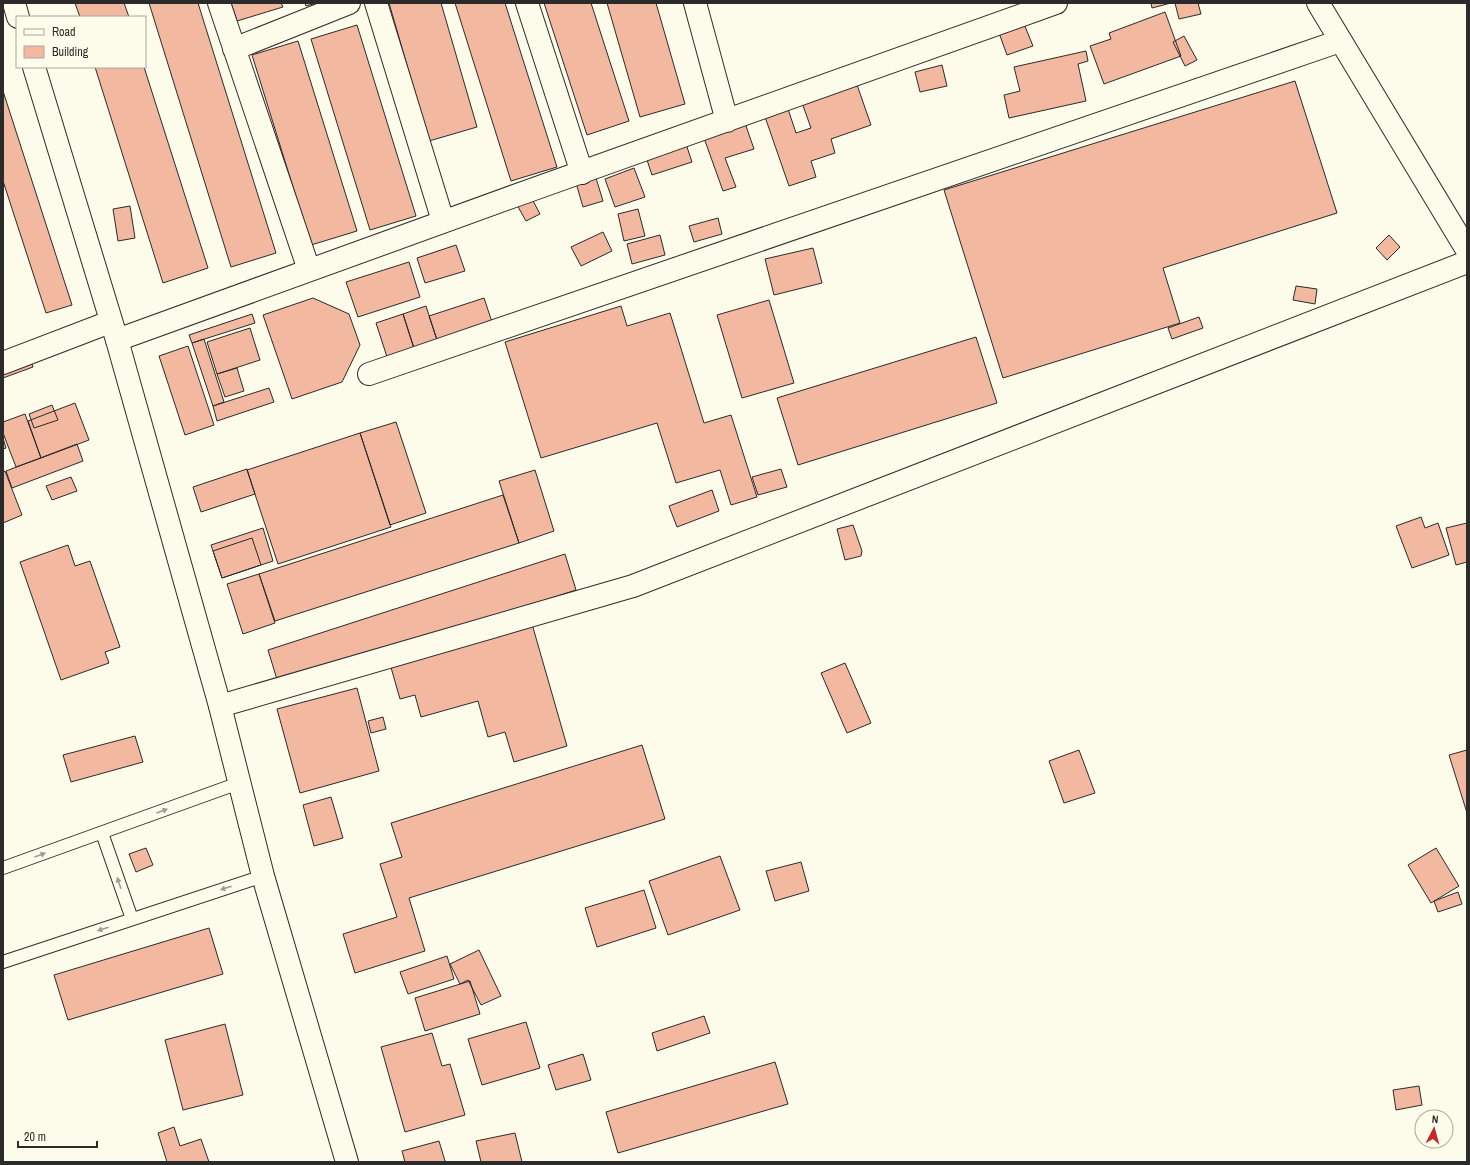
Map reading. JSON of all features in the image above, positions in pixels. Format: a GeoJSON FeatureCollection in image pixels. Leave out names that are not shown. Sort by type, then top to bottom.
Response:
{"type":"FeatureCollection","features":[{"type":"Feature","properties":{"kind":"street"},"geometry":{"type":"LineString","coordinates":[[14,3],[18,16]]}},
{"type":"Feature","properties":{"kind":"street"},"geometry":{"type":"LineString","coordinates":[[219,3],[310,270]]}},
{"type":"Feature","properties":{"kind":"street"},"geometry":{"type":"LineString","coordinates":[[234,49],[349,3]]}},
{"type":"Feature","properties":{"kind":"street"},"geometry":{"type":"LineString","coordinates":[[376,3],[443,221]]}},
{"type":"Feature","properties":{"kind":"street"},"geometry":{"type":"LineString","coordinates":[[527,3],[582,173]]}},
{"type":"Feature","properties":{"kind":"street"},"geometry":{"type":"LineString","coordinates":[[695,3],[727,121]]}},
{"type":"Feature","properties":{"kind":"street"},"geometry":{"type":"LineString","coordinates":[[3,363],[114,331],[310,270],[443,221],[582,173],[1056,3]]}},
{"type":"Feature","properties":{"kind":"street"},"geometry":{"type":"LineString","coordinates":[[1318,3],[1467,250]]}},
{"type":"Feature","properties":{"kind":"street"},"geometry":{"type":"LineString","coordinates":[[369,374],[1340,41]]}},
{"type":"Feature","properties":{"kind":"street"},"geometry":{"type":"LineString","coordinates":[[34,68],[114,331],[220,706],[263,876],[347,1162]]}},
{"type":"Feature","properties":{"kind":"street"},"geometry":{"type":"LineString","coordinates":[[220,706],[632,586],[1467,262]]}},
{"type":"Feature","properties":{"kind":"lane"},"geometry":{"type":"LineString","coordinates":[[3,868],[239,783]]}},
{"type":"Feature","properties":{"kind":"lane"},"geometry":{"type":"LineString","coordinates":[[102,833],[132,919]]}},
{"type":"Feature","properties":{"kind":"lane"},"geometry":{"type":"LineString","coordinates":[[3,962],[263,876]]}},
{"type":"Feature","properties":{"kind":"building"},"geometry":{"type":"Polygon","coordinates":[[[75,3],[124,3],[129,16],[80,16],[75,3]]]}},
{"type":"Feature","properties":{"kind":"building"},"geometry":{"type":"Polygon","coordinates":[[[149,3],[198,3],[276,253],[231,267],[149,3]]]}},
{"type":"Feature","properties":{"kind":"building"},"geometry":{"type":"Polygon","coordinates":[[[231,3],[281,3],[283,7],[237,21],[231,3]]]}},
{"type":"Feature","properties":{"kind":"building"},"geometry":{"type":"Polygon","coordinates":[[[305,3],[317,3],[306,6],[305,3]]]}},
{"type":"Feature","properties":{"kind":"building"},"geometry":{"type":"Polygon","coordinates":[[[389,3],[441,3],[477,127],[429,141],[389,3]]]}},
{"type":"Feature","properties":{"kind":"building"},"geometry":{"type":"Polygon","coordinates":[[[455,3],[505,3],[557,167],[511,181],[455,3]]]}},
{"type":"Feature","properties":{"kind":"building"},"geometry":{"type":"Polygon","coordinates":[[[544,3],[591,3],[629,121],[587,135],[544,3]]]}},
{"type":"Feature","properties":{"kind":"building"},"geometry":{"type":"Polygon","coordinates":[[[607,3],[656,3],[685,104],[640,117],[607,3]]]}},
{"type":"Feature","properties":{"kind":"building"},"geometry":{"type":"Polygon","coordinates":[[[1151,3],[1171,3],[1152,8],[1151,3]]]}},
{"type":"Feature","properties":{"kind":"building"},"geometry":{"type":"Polygon","coordinates":[[[1175,3],[1198,3],[1201,14],[1179,19],[1175,3]]]}},
{"type":"Feature","properties":{"kind":"building"},"geometry":{"type":"Polygon","coordinates":[[[1165,12],[1181,56],[1104,84],[1090,46],[1111,39],[1109,33],[1165,12]]]}},
{"type":"Feature","properties":{"kind":"building"},"geometry":{"type":"Polygon","coordinates":[[[1024,24],[1033,46],[1007,55],[999,33],[1024,24]]]}},
{"type":"Feature","properties":{"kind":"building"},"geometry":{"type":"Polygon","coordinates":[[[357,25],[416,216],[370,230],[311,39],[357,25]]]}},
{"type":"Feature","properties":{"kind":"building"},"geometry":{"type":"Polygon","coordinates":[[[1184,36],[1197,60],[1185,66],[1173,42],[1184,36]]]}},
{"type":"Feature","properties":{"kind":"building"},"geometry":{"type":"Polygon","coordinates":[[[298,41],[357,231],[311,245],[252,55],[298,41]]]}},
{"type":"Feature","properties":{"kind":"building"},"geometry":{"type":"Polygon","coordinates":[[[1086,51],[1088,61],[1078,64],[1086,101],[1009,118],[1004,95],[1020,91],[1014,67],[1086,51]]]}},
{"type":"Feature","properties":{"kind":"building"},"geometry":{"type":"Polygon","coordinates":[[[942,65],[947,86],[920,92],[915,72],[942,65]]]}},
{"type":"Feature","properties":{"kind":"building"},"geometry":{"type":"Polygon","coordinates":[[[95,68],[144,68],[208,268],[163,283],[95,68]]]}},
{"type":"Feature","properties":{"kind":"building"},"geometry":{"type":"Polygon","coordinates":[[[1295,81],[1337,213],[1163,268],[1180,323],[1003,378],[944,190],[1295,81]]]}},
{"type":"Feature","properties":{"kind":"building"},"geometry":{"type":"Polygon","coordinates":[[[856,82],[871,125],[831,139],[835,153],[811,161],[816,177],[789,186],[764,114],[787,106],[796,133],[811,128],[801,100],[856,82]]]}},
{"type":"Feature","properties":{"kind":"building"},"geometry":{"type":"Polygon","coordinates":[[[3,91],[72,305],[46,313],[3,181],[3,91]]]}},
{"type":"Feature","properties":{"kind":"building"},"geometry":{"type":"Polygon","coordinates":[[[745,123],[754,149],[725,158],[736,187],[723,191],[704,138],[745,123]]]}},
{"type":"Feature","properties":{"kind":"building"},"geometry":{"type":"Polygon","coordinates":[[[686,144],[692,162],[652,175],[646,157],[686,144]]]}},
{"type":"Feature","properties":{"kind":"building"},"geometry":{"type":"Polygon","coordinates":[[[634,168],[645,197],[615,207],[605,179],[634,168]]]}},
{"type":"Feature","properties":{"kind":"building"},"geometry":{"type":"Polygon","coordinates":[[[596,178],[603,201],[583,207],[576,183],[596,178]]]}},
{"type":"Feature","properties":{"kind":"building"},"geometry":{"type":"Polygon","coordinates":[[[531,197],[540,214],[526,221],[517,205],[531,197]]]}},
{"type":"Feature","properties":{"kind":"building"},"geometry":{"type":"Polygon","coordinates":[[[130,206],[135,238],[118,241],[113,209],[130,206]]]}},
{"type":"Feature","properties":{"kind":"building"},"geometry":{"type":"Polygon","coordinates":[[[638,209],[645,236],[624,241],[618,214],[638,209]]]}},
{"type":"Feature","properties":{"kind":"building"},"geometry":{"type":"Polygon","coordinates":[[[718,218],[722,234],[694,242],[689,226],[718,218]]]}},
{"type":"Feature","properties":{"kind":"building"},"geometry":{"type":"Polygon","coordinates":[[[603,232],[612,251],[581,266],[571,247],[603,232]]]}},
{"type":"Feature","properties":{"kind":"building"},"geometry":{"type":"Polygon","coordinates":[[[660,235],[665,255],[632,264],[627,244],[660,235]]]}},
{"type":"Feature","properties":{"kind":"building"},"geometry":{"type":"Polygon","coordinates":[[[1389,235],[1400,247],[1387,260],[1376,248],[1389,235]]]}},
{"type":"Feature","properties":{"kind":"building"},"geometry":{"type":"Polygon","coordinates":[[[456,245],[465,271],[425,283],[417,258],[456,245]]]}},
{"type":"Feature","properties":{"kind":"building"},"geometry":{"type":"Polygon","coordinates":[[[813,248],[822,283],[774,295],[765,259],[813,248]]]}},
{"type":"Feature","properties":{"kind":"building"},"geometry":{"type":"Polygon","coordinates":[[[409,262],[420,297],[358,317],[346,282],[409,262]]]}},
{"type":"Feature","properties":{"kind":"building"},"geometry":{"type":"Polygon","coordinates":[[[1296,286],[1317,289],[1315,304],[1293,300],[1296,286]]]}},
{"type":"Feature","properties":{"kind":"building"},"geometry":{"type":"Polygon","coordinates":[[[313,298],[349,314],[360,345],[342,382],[292,399],[263,315],[313,298]]]}},
{"type":"Feature","properties":{"kind":"building"},"geometry":{"type":"Polygon","coordinates":[[[484,298],[492,322],[437,340],[429,316],[484,298]]]}},
{"type":"Feature","properties":{"kind":"building"},"geometry":{"type":"Polygon","coordinates":[[[769,300],[794,383],[742,398],[717,315],[769,300]]]}},
{"type":"Feature","properties":{"kind":"building"},"geometry":{"type":"Polygon","coordinates":[[[426,306],[437,340],[414,348],[403,314],[426,306]]]}},
{"type":"Feature","properties":{"kind":"building"},"geometry":{"type":"Polygon","coordinates":[[[621,306],[627,326],[670,313],[704,423],[731,415],[757,497],[731,505],[720,470],[676,483],[657,423],[541,458],[505,342],[621,306]]]}},
{"type":"Feature","properties":{"kind":"building"},"geometry":{"type":"Polygon","coordinates":[[[252,314],[255,323],[192,343],[189,335],[252,314]]]}},
{"type":"Feature","properties":{"kind":"building"},"geometry":{"type":"Polygon","coordinates":[[[403,314],[415,352],[388,360],[376,323],[403,314]]]}},
{"type":"Feature","properties":{"kind":"building"},"geometry":{"type":"Polygon","coordinates":[[[1199,317],[1203,328],[1172,339],[1168,328],[1199,317]]]}},
{"type":"Feature","properties":{"kind":"building"},"geometry":{"type":"Polygon","coordinates":[[[250,328],[260,360],[217,374],[207,342],[250,328]]]}},
{"type":"Feature","properties":{"kind":"building"},"geometry":{"type":"Polygon","coordinates":[[[976,337],[997,403],[798,465],[777,398],[976,337]]]}},
{"type":"Feature","properties":{"kind":"building"},"geometry":{"type":"Polygon","coordinates":[[[204,339],[224,402],[213,406],[192,343],[204,339]]]}},
{"type":"Feature","properties":{"kind":"building"},"geometry":{"type":"Polygon","coordinates":[[[188,346],[214,425],[185,435],[159,356],[188,346]]]}},
{"type":"Feature","properties":{"kind":"building"},"geometry":{"type":"Polygon","coordinates":[[[30,359],[33,367],[3,378],[3,369],[30,359]]]}},
{"type":"Feature","properties":{"kind":"building"},"geometry":{"type":"Polygon","coordinates":[[[237,368],[244,391],[225,397],[217,374],[237,368]]]}},
{"type":"Feature","properties":{"kind":"building"},"geometry":{"type":"Polygon","coordinates":[[[269,388],[274,402],[217,421],[213,406],[269,388]]]}},
{"type":"Feature","properties":{"kind":"building"},"geometry":{"type":"Polygon","coordinates":[[[75,403],[89,440],[41,458],[28,421],[75,403]]]}},
{"type":"Feature","properties":{"kind":"building"},"geometry":{"type":"Polygon","coordinates":[[[52,405],[58,420],[34,428],[29,414],[52,405]]]}},
{"type":"Feature","properties":{"kind":"building"},"geometry":{"type":"Polygon","coordinates":[[[25,414],[41,458],[16,467],[3,433],[3,422],[25,414]]]}},
{"type":"Feature","properties":{"kind":"building"},"geometry":{"type":"Polygon","coordinates":[[[396,422],[426,513],[390,525],[360,433],[396,422]]]}},
{"type":"Feature","properties":{"kind":"building"},"geometry":{"type":"Polygon","coordinates":[[[360,433],[391,527],[278,564],[247,470],[360,433]]]}},
{"type":"Feature","properties":{"kind":"building"},"geometry":{"type":"Polygon","coordinates":[[[3,438],[6,448],[3,449],[3,438]]]}},
{"type":"Feature","properties":{"kind":"building"},"geometry":{"type":"Polygon","coordinates":[[[77,444],[83,461],[12,488],[6,471],[77,444]]]}},
{"type":"Feature","properties":{"kind":"building"},"geometry":{"type":"Polygon","coordinates":[[[247,469],[255,494],[201,512],[193,487],[247,469]]]}},
{"type":"Feature","properties":{"kind":"building"},"geometry":{"type":"Polygon","coordinates":[[[781,469],[787,487],[758,495],[752,477],[781,469]]]}},
{"type":"Feature","properties":{"kind":"building"},"geometry":{"type":"Polygon","coordinates":[[[535,470],[554,531],[519,543],[499,481],[535,470]]]}},
{"type":"Feature","properties":{"kind":"building"},"geometry":{"type":"Polygon","coordinates":[[[5,471],[22,515],[3,523],[3,472],[5,471]]]}},
{"type":"Feature","properties":{"kind":"building"},"geometry":{"type":"Polygon","coordinates":[[[71,477],[77,491],[52,500],[46,486],[71,477]]]}},
{"type":"Feature","properties":{"kind":"building"},"geometry":{"type":"Polygon","coordinates":[[[712,490],[719,511],[677,527],[669,506],[712,490]]]}},
{"type":"Feature","properties":{"kind":"building"},"geometry":{"type":"Polygon","coordinates":[[[503,495],[519,543],[275,621],[259,574],[503,495]]]}},
{"type":"Feature","properties":{"kind":"building"},"geometry":{"type":"Polygon","coordinates":[[[1421,517],[1425,528],[1438,523],[1449,555],[1412,568],[1396,526],[1421,517]]]}},
{"type":"Feature","properties":{"kind":"building"},"geometry":{"type":"Polygon","coordinates":[[[1467,523],[1467,562],[1456,565],[1446,528],[1467,523]]]}},
{"type":"Feature","properties":{"kind":"building"},"geometry":{"type":"Polygon","coordinates":[[[853,525],[862,551],[861,556],[845,560],[837,529],[853,525]]]}},
{"type":"Feature","properties":{"kind":"building"},"geometry":{"type":"Polygon","coordinates":[[[263,528],[273,561],[222,578],[211,545],[263,528]]]}},
{"type":"Feature","properties":{"kind":"building"},"geometry":{"type":"Polygon","coordinates":[[[252,538],[261,565],[222,578],[213,551],[252,538]]]}},
{"type":"Feature","properties":{"kind":"building"},"geometry":{"type":"Polygon","coordinates":[[[68,545],[75,566],[90,561],[120,647],[105,652],[109,663],[61,680],[20,562],[68,545]]]}},
{"type":"Feature","properties":{"kind":"building"},"geometry":{"type":"Polygon","coordinates":[[[565,554],[576,590],[279,686],[268,650],[565,554]]]}},
{"type":"Feature","properties":{"kind":"building"},"geometry":{"type":"Polygon","coordinates":[[[259,574],[275,623],[243,634],[227,584],[259,574]]]}},
{"type":"Feature","properties":{"kind":"building"},"geometry":{"type":"Polygon","coordinates":[[[532,624],[567,746],[514,762],[505,732],[488,737],[478,701],[421,717],[415,695],[400,699],[390,664],[532,624]]]}},
{"type":"Feature","properties":{"kind":"building"},"geometry":{"type":"Polygon","coordinates":[[[845,663],[871,723],[847,733],[821,673],[845,663]]]}},
{"type":"Feature","properties":{"kind":"building"},"geometry":{"type":"Polygon","coordinates":[[[357,688],[379,771],[300,793],[277,709],[357,688]]]}},
{"type":"Feature","properties":{"kind":"building"},"geometry":{"type":"Polygon","coordinates":[[[383,717],[386,729],[371,733],[368,721],[383,717]]]}},
{"type":"Feature","properties":{"kind":"building"},"geometry":{"type":"Polygon","coordinates":[[[135,736],[143,762],[71,782],[63,755],[135,736]]]}},
{"type":"Feature","properties":{"kind":"building"},"geometry":{"type":"Polygon","coordinates":[[[642,745],[665,819],[409,898],[425,951],[355,973],[343,934],[397,917],[380,864],[402,857],[391,823],[642,745]]]}},
{"type":"Feature","properties":{"kind":"building"},"geometry":{"type":"Polygon","coordinates":[[[1079,750],[1095,793],[1064,803],[1049,761],[1079,750]]]}},
{"type":"Feature","properties":{"kind":"building"},"geometry":{"type":"Polygon","coordinates":[[[1467,750],[1467,813],[1449,755],[1467,750]]]}},
{"type":"Feature","properties":{"kind":"building"},"geometry":{"type":"Polygon","coordinates":[[[331,797],[343,838],[314,846],[303,805],[331,797]]]}},
{"type":"Feature","properties":{"kind":"building"},"geometry":{"type":"Polygon","coordinates":[[[146,848],[153,865],[136,872],[129,854],[146,848]]]}},
{"type":"Feature","properties":{"kind":"building"},"geometry":{"type":"Polygon","coordinates":[[[1436,848],[1459,886],[1431,903],[1408,865],[1436,848]]]}},
{"type":"Feature","properties":{"kind":"building"},"geometry":{"type":"Polygon","coordinates":[[[720,856],[740,910],[668,935],[649,881],[720,856]]]}},
{"type":"Feature","properties":{"kind":"building"},"geometry":{"type":"Polygon","coordinates":[[[801,862],[809,891],[775,901],[766,871],[801,862]]]}},
{"type":"Feature","properties":{"kind":"building"},"geometry":{"type":"Polygon","coordinates":[[[644,890],[656,928],[597,947],[585,908],[644,890]]]}},
{"type":"Feature","properties":{"kind":"building"},"geometry":{"type":"Polygon","coordinates":[[[1458,892],[1462,904],[1438,912],[1434,901],[1458,892]]]}},
{"type":"Feature","properties":{"kind":"building"},"geometry":{"type":"Polygon","coordinates":[[[209,928],[223,974],[68,1020],[54,975],[209,928]]]}},
{"type":"Feature","properties":{"kind":"building"},"geometry":{"type":"Polygon","coordinates":[[[479,950],[501,996],[481,1005],[468,980],[460,984],[450,964],[479,950]]]}},
{"type":"Feature","properties":{"kind":"building"},"geometry":{"type":"Polygon","coordinates":[[[447,956],[454,979],[408,994],[400,972],[447,956]]]}},
{"type":"Feature","properties":{"kind":"building"},"geometry":{"type":"Polygon","coordinates":[[[470,981],[480,1014],[425,1031],[415,998],[470,981]]]}},
{"type":"Feature","properties":{"kind":"building"},"geometry":{"type":"Polygon","coordinates":[[[704,1016],[710,1033],[657,1051],[652,1033],[704,1016]]]}},
{"type":"Feature","properties":{"kind":"building"},"geometry":{"type":"Polygon","coordinates":[[[526,1022],[540,1068],[482,1085],[468,1039],[526,1022]]]}},
{"type":"Feature","properties":{"kind":"building"},"geometry":{"type":"Polygon","coordinates":[[[225,1024],[243,1095],[183,1110],[165,1040],[225,1024]]]}},
{"type":"Feature","properties":{"kind":"building"},"geometry":{"type":"Polygon","coordinates":[[[432,1033],[442,1066],[450,1064],[465,1115],[405,1132],[381,1047],[432,1033]]]}},
{"type":"Feature","properties":{"kind":"building"},"geometry":{"type":"Polygon","coordinates":[[[583,1054],[591,1080],[556,1090],[548,1065],[583,1054]]]}},
{"type":"Feature","properties":{"kind":"building"},"geometry":{"type":"Polygon","coordinates":[[[775,1062],[788,1104],[618,1153],[606,1112],[775,1062]]]}},
{"type":"Feature","properties":{"kind":"building"},"geometry":{"type":"Polygon","coordinates":[[[1419,1086],[1422,1105],[1396,1110],[1393,1090],[1419,1086]]]}},
{"type":"Feature","properties":{"kind":"building"},"geometry":{"type":"Polygon","coordinates":[[[174,1127],[180,1146],[201,1139],[209,1162],[167,1162],[158,1133],[174,1127]]]}},
{"type":"Feature","properties":{"kind":"building"},"geometry":{"type":"Polygon","coordinates":[[[515,1133],[522,1162],[481,1162],[476,1141],[515,1133]]]}},
{"type":"Feature","properties":{"kind":"building"},"geometry":{"type":"Polygon","coordinates":[[[439,1141],[445,1161],[447,1162],[405,1162],[402,1151],[439,1141]]]}}]}
